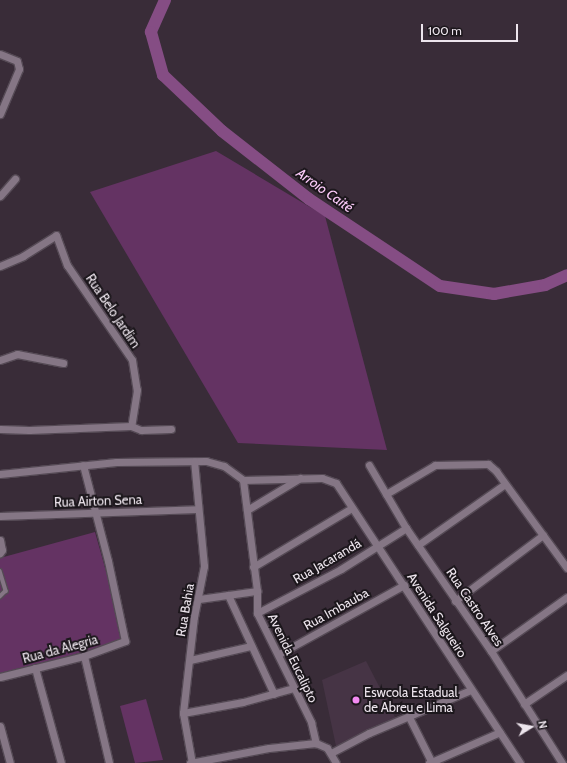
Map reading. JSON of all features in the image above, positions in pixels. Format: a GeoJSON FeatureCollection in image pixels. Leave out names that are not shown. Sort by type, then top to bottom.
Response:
{"type":"FeatureCollection","features":[{"type":"Feature","properties":{"kind":"street"},"geometry":{"type":"LineString","coordinates":[[0,54],[17,61],[17,78],[0,114]]}},
{"type":"Feature","properties":{"kind":"street"},"geometry":{"type":"LineString","coordinates":[[0,196],[15,179]]}},
{"type":"Feature","properties":{"kind":"street","name":"Rua Belo Jardim"},"geometry":{"type":"LineString","coordinates":[[0,266],[23,256],[52,235],[56,236],[67,265],[132,360],[137,390],[131,426]]}},
{"type":"Feature","properties":{"kind":"street"},"geometry":{"type":"LineString","coordinates":[[0,360],[17,354],[63,363]]}},
{"type":"Feature","properties":{"kind":"street"},"geometry":{"type":"LineString","coordinates":[[0,429],[29,430],[131,426],[141,430],[171,429]]}},
{"type":"Feature","properties":{"kind":"street"},"geometry":{"type":"LineString","coordinates":[[0,474],[83,465],[194,461],[216,463],[243,480],[300,478]]}},
{"type":"Feature","properties":{"kind":"street","name":"Rua Bahia"},"geometry":{"type":"LineString","coordinates":[[192,763],[183,713],[204,566],[197,509],[194,461]]}},
{"type":"Feature","properties":{"kind":"street"},"geometry":{"type":"LineString","coordinates":[[386,494],[423,470],[442,464],[488,464],[506,484],[567,568]]}},
{"type":"Feature","properties":{"kind":"street"},"geometry":{"type":"LineString","coordinates":[[83,465],[94,512]]}},
{"type":"Feature","properties":{"kind":"street","name":"Rua Castro Alves"},"geometry":{"type":"LineString","coordinates":[[369,465],[406,528],[491,651],[524,704],[563,761]]}},
{"type":"Feature","properties":{"kind":"street"},"geometry":{"type":"LineString","coordinates":[[247,510],[300,478]]}},
{"type":"Feature","properties":{"kind":"street","name":"Avenida Salgueiro"},"geometry":{"type":"LineString","coordinates":[[300,478],[329,479],[334,481],[520,763]]}},
{"type":"Feature","properties":{"kind":"street","name":"Avenida Eucalipto"},"geometry":{"type":"LineString","coordinates":[[243,480],[257,591],[258,613],[311,722],[316,743]]}},
{"type":"Feature","properties":{"kind":"street"},"geometry":{"type":"LineString","coordinates":[[418,545],[506,484]]}},
{"type":"Feature","properties":{"kind":"street"},"geometry":{"type":"LineString","coordinates":[[253,567],[352,508]]}},
{"type":"Feature","properties":{"kind":"street","name":"Rua Airton Sena"},"geometry":{"type":"LineString","coordinates":[[0,516],[197,509]]}},
{"type":"Feature","properties":{"kind":"street","name":"Rua da Alegria"},"geometry":{"type":"LineString","coordinates":[[0,677],[84,656],[125,641],[108,561],[94,512]]}},
{"type":"Feature","properties":{"kind":"street","name":"Rua Jacarandá"},"geometry":{"type":"LineString","coordinates":[[258,613],[341,569],[406,528]]}},
{"type":"Feature","properties":{"kind":"street"},"geometry":{"type":"LineString","coordinates":[[455,601],[543,535]]}},
{"type":"Feature","properties":{"kind":"street"},"geometry":{"type":"LineString","coordinates":[[0,540],[2,550],[0,553]]}},
{"type":"Feature","properties":{"kind":"street","name":"Rua Imbauba"},"geometry":{"type":"LineString","coordinates":[[279,654],[404,586]]}},
{"type":"Feature","properties":{"kind":"street"},"geometry":{"type":"LineString","coordinates":[[199,599],[257,591]]}},
{"type":"Feature","properties":{"kind":"street"},"geometry":{"type":"LineString","coordinates":[[228,595],[274,694]]}},
{"type":"Feature","properties":{"kind":"street"},"geometry":{"type":"LineString","coordinates":[[491,651],[567,597]]}},
{"type":"Feature","properties":{"kind":"street"},"geometry":{"type":"LineString","coordinates":[[190,660],[251,646]]}},
{"type":"Feature","properties":{"kind":"street"},"geometry":{"type":"LineString","coordinates":[[84,656],[109,763]]}},
{"type":"Feature","properties":{"kind":"street"},"geometry":{"type":"LineString","coordinates":[[35,668],[61,763]]}},
{"type":"Feature","properties":{"kind":"street"},"geometry":{"type":"LineString","coordinates":[[524,704],[567,675]]}},
{"type":"Feature","properties":{"kind":"street"},"geometry":{"type":"LineString","coordinates":[[183,713],[274,694],[294,688]]}},
{"type":"Feature","properties":{"kind":"street"},"geometry":{"type":"LineString","coordinates":[[331,752],[471,690]]}},
{"type":"Feature","properties":{"kind":"street"},"geometry":{"type":"LineString","coordinates":[[409,717],[431,763],[500,732]]}},
{"type":"Feature","properties":{"kind":"street"},"geometry":{"type":"LineString","coordinates":[[1,730],[10,763]]}},
{"type":"Feature","properties":{"kind":"street"},"geometry":{"type":"LineString","coordinates":[[192,763],[269,748],[316,743],[331,752],[336,763]]}},
{"type":"Feature","properties":{"kind":"lane"},"geometry":{"type":"LineString","coordinates":[[0,571],[6,591],[0,598]]}},
{"type":"Feature","properties":{"kind":"shaded area"},"geometry":{"type":"Polygon","coordinates":[[[216,151],[325,216],[387,450],[238,443],[90,192],[216,151]]]}},
{"type":"Feature","properties":{"kind":"shaded area"},"geometry":{"type":"Polygon","coordinates":[[[95,532],[125,639],[69,656],[0,673],[0,558],[95,532]]]}},
{"type":"Feature","properties":{"kind":"shaded area","name":"Eswcola Estadual de Abreu e Lima"},"geometry":{"type":"Polygon","coordinates":[[[366,661],[396,719],[336,746],[322,680],[366,661]]]}},
{"type":"Feature","properties":{"kind":"shaded area"},"geometry":{"type":"Polygon","coordinates":[[[146,699],[163,760],[135,763],[120,706],[146,699]]]}},
{"type":"Feature","properties":{"kind":"waterway","name":"Arroio Caité"},"geometry":{"type":"LineString","coordinates":[[165,0],[151,32],[163,75],[222,131],[309,199],[440,286],[494,294],[545,285],[567,275]]}},
{"type":"Feature","properties":{"kind":"place","name":"Eswcola Estadual de Abreu e Lima"},"geometry":{"type":"Point","coordinates":[356,700]}}]}
